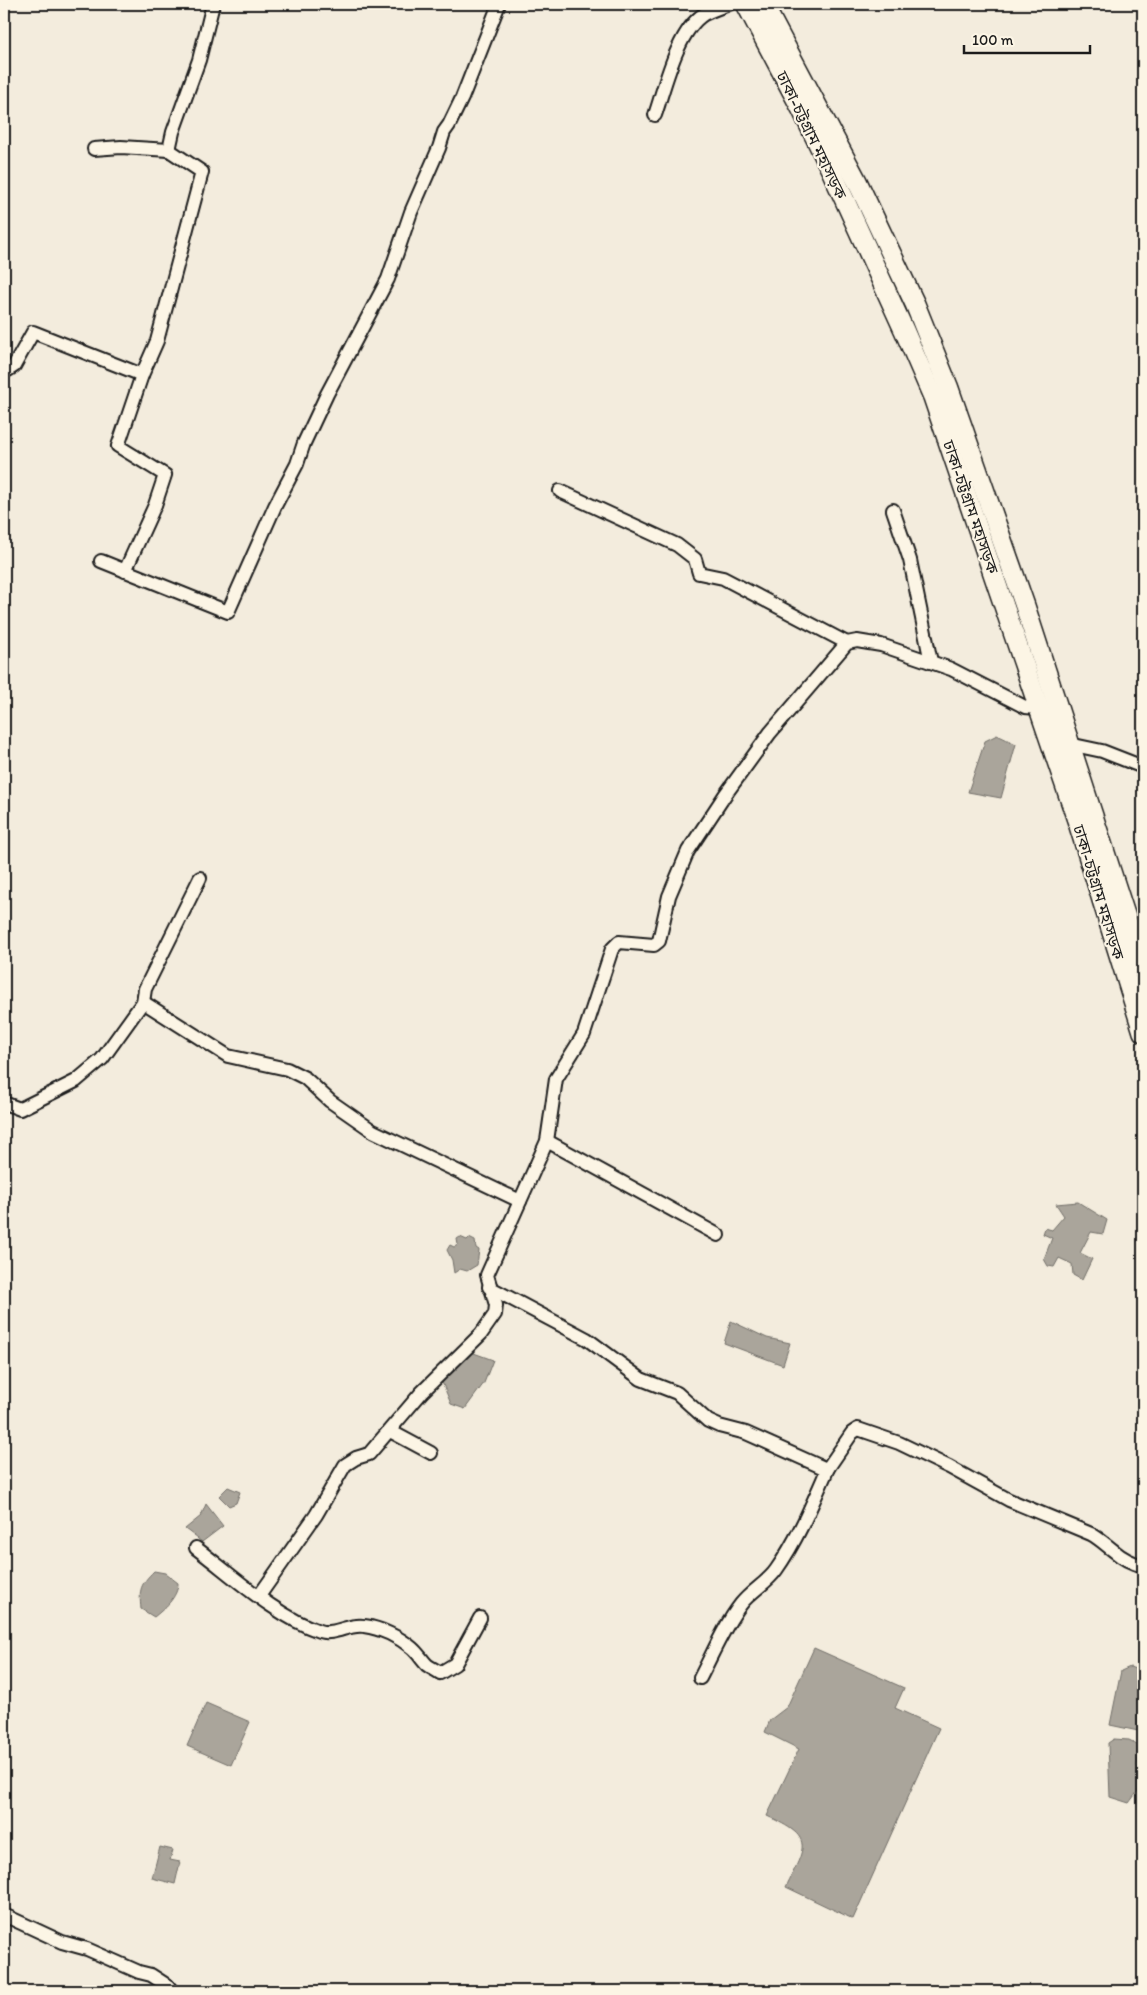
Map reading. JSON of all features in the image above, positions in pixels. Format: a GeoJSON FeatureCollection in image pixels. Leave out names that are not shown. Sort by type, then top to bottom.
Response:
{"type":"FeatureCollection","features":[{"type":"Feature","properties":{"kind":"highway","name":"ঢাকা-চট্টগ্রাম মহাসড়ক"},"geometry":{"type":"LineString","coordinates":[[746,4],[801,108],[831,170],[904,330],[932,397],[1079,826],[1143,1032]]}},
{"type":"Feature","properties":{"kind":"highway","name":"ঢাকা-চট্টগ্রাম মহাসড়ক"},"geometry":{"type":"LineString","coordinates":[[764,4],[857,181],[918,314],[948,386],[1019,588],[1143,970]]}},
{"type":"Feature","properties":{"kind":"street"},"geometry":{"type":"LineString","coordinates":[[169,150],[199,60],[213,4]]}},
{"type":"Feature","properties":{"kind":"street"},"geometry":{"type":"LineString","coordinates":[[101,561],[228,612],[275,506],[297,464],[304,443],[327,394],[388,279],[411,212],[444,132],[462,98],[499,4]]}},
{"type":"Feature","properties":{"kind":"street"},"geometry":{"type":"LineString","coordinates":[[655,115],[673,61],[688,30],[703,15],[729,4]]}},
{"type":"Feature","properties":{"kind":"street"},"geometry":{"type":"LineString","coordinates":[[94,149],[121,147],[169,150],[202,172],[157,341],[142,376],[118,446],[165,475],[155,505],[125,571]]}},
{"type":"Feature","properties":{"kind":"street"},"geometry":{"type":"LineString","coordinates":[[4,369],[8,370],[14,366],[33,332],[142,376]]}},
{"type":"Feature","properties":{"kind":"street"},"geometry":{"type":"LineString","coordinates":[[560,491],[677,545],[694,559],[699,573],[723,578],[847,643]]}},
{"type":"Feature","properties":{"kind":"street"},"geometry":{"type":"LineString","coordinates":[[893,510],[910,560],[931,662]]}},
{"type":"Feature","properties":{"kind":"street"},"geometry":{"type":"LineString","coordinates":[[259,1596],[316,1515],[345,1466],[356,1458],[369,1454],[422,1392],[481,1334],[495,1314],[496,1305],[489,1287],[487,1275],[548,1141],[556,1079],[584,1034],[612,949],[619,942],[654,945],[660,940],[669,896],[688,850],[724,795],[770,733],[847,643],[857,641],[881,645],[931,662],[951,669],[1025,707],[1037,708]]}},
{"type":"Feature","properties":{"kind":"street"},"geometry":{"type":"LineString","coordinates":[[1069,744],[1102,751],[1143,767]]}},
{"type":"Feature","properties":{"kind":"street"},"geometry":{"type":"LineString","coordinates":[[4,1103],[20,1109],[76,1081],[102,1059],[143,1002],[145,989],[200,878]]}},
{"type":"Feature","properties":{"kind":"street"},"geometry":{"type":"LineString","coordinates":[[143,1002],[228,1056],[287,1069],[305,1078],[330,1101],[373,1131],[520,1201]]}},
{"type":"Feature","properties":{"kind":"street"},"geometry":{"type":"LineString","coordinates":[[548,1141],[718,1235]]}},
{"type":"Feature","properties":{"kind":"street"},"geometry":{"type":"LineString","coordinates":[[489,1287],[587,1339],[641,1379],[677,1393],[708,1421],[718,1426],[746,1433],[824,1468],[828,1468]]}},
{"type":"Feature","properties":{"kind":"street"},"geometry":{"type":"LineString","coordinates":[[700,1678],[736,1611],[747,1597],[767,1581],[777,1569],[802,1524],[828,1468],[852,1433],[858,1429],[900,1443],[1009,1500],[1091,1534],[1128,1561],[1143,1566]]}},
{"type":"Feature","properties":{"kind":"street"},"geometry":{"type":"LineString","coordinates":[[390,1431],[431,1453]]}},
{"type":"Feature","properties":{"kind":"street"},"geometry":{"type":"LineString","coordinates":[[196,1548],[272,1608],[320,1631],[331,1633],[361,1625],[377,1628],[404,1641],[428,1665],[440,1673],[455,1664],[480,1618]]}},
{"type":"Feature","properties":{"kind":"street"},"geometry":{"type":"LineString","coordinates":[[4,1915],[62,1942],[87,1949],[139,1972],[151,1975],[168,1986],[172,1991]]}},
{"type":"Feature","properties":{"kind":"shaded area"},"geometry":{"type":"Polygon","coordinates":[[[997,735],[1016,744],[1001,798],[968,792],[985,741],[997,735]]]}},
{"type":"Feature","properties":{"kind":"shaded area"},"geometry":{"type":"Polygon","coordinates":[[[1078,1202],[1107,1220],[1103,1234],[1091,1232],[1080,1253],[1092,1259],[1082,1280],[1073,1275],[1072,1264],[1059,1258],[1054,1267],[1048,1266],[1044,1259],[1052,1238],[1043,1234],[1045,1228],[1052,1230],[1064,1216],[1056,1204],[1078,1202]]]}},
{"type":"Feature","properties":{"kind":"shaded area"},"geometry":{"type":"Polygon","coordinates":[[[460,1237],[475,1241],[476,1248],[479,1250],[477,1265],[467,1271],[460,1269],[454,1273],[452,1260],[447,1250],[450,1245],[454,1247],[458,1245],[457,1239],[460,1237]]]}},
{"type":"Feature","properties":{"kind":"shaded area"},"geometry":{"type":"Polygon","coordinates":[[[731,1321],[767,1338],[790,1343],[783,1365],[724,1343],[731,1321]]]}},
{"type":"Feature","properties":{"kind":"shaded area"},"geometry":{"type":"Polygon","coordinates":[[[471,1352],[493,1360],[484,1383],[465,1409],[451,1404],[442,1382],[471,1352]]]}},
{"type":"Feature","properties":{"kind":"shaded area"},"geometry":{"type":"Polygon","coordinates":[[[228,1487],[240,1492],[236,1503],[229,1506],[219,1496],[228,1487]]]}},
{"type":"Feature","properties":{"kind":"shaded area"},"geometry":{"type":"Polygon","coordinates":[[[206,1504],[223,1526],[202,1542],[185,1529],[201,1516],[206,1504]]]}},
{"type":"Feature","properties":{"kind":"shaded area"},"geometry":{"type":"Polygon","coordinates":[[[154,1571],[165,1573],[178,1583],[173,1598],[154,1617],[141,1609],[140,1597],[143,1584],[154,1571]]]}},
{"type":"Feature","properties":{"kind":"shaded area"},"geometry":{"type":"Polygon","coordinates":[[[814,1648],[904,1688],[895,1708],[939,1728],[853,1919],[786,1887],[798,1861],[802,1844],[793,1830],[767,1816],[799,1749],[765,1732],[770,1720],[787,1707],[814,1648]]]}},
{"type":"Feature","properties":{"kind":"shaded area"},"geometry":{"type":"Polygon","coordinates":[[[1130,1667],[1143,1672],[1143,1732],[1110,1725],[1121,1671],[1130,1667]]]}},
{"type":"Feature","properties":{"kind":"shaded area"},"geometry":{"type":"Polygon","coordinates":[[[206,1703],[250,1722],[231,1765],[187,1746],[206,1703]]]}},
{"type":"Feature","properties":{"kind":"shaded area"},"geometry":{"type":"Polygon","coordinates":[[[1114,1739],[1129,1740],[1143,1747],[1143,1758],[1138,1759],[1137,1766],[1142,1777],[1141,1785],[1129,1803],[1110,1797],[1108,1743],[1114,1739]]]}},
{"type":"Feature","properties":{"kind":"shaded area"},"geometry":{"type":"Polygon","coordinates":[[[160,1847],[173,1850],[170,1860],[180,1862],[175,1884],[152,1878],[160,1847]]]}}]}
